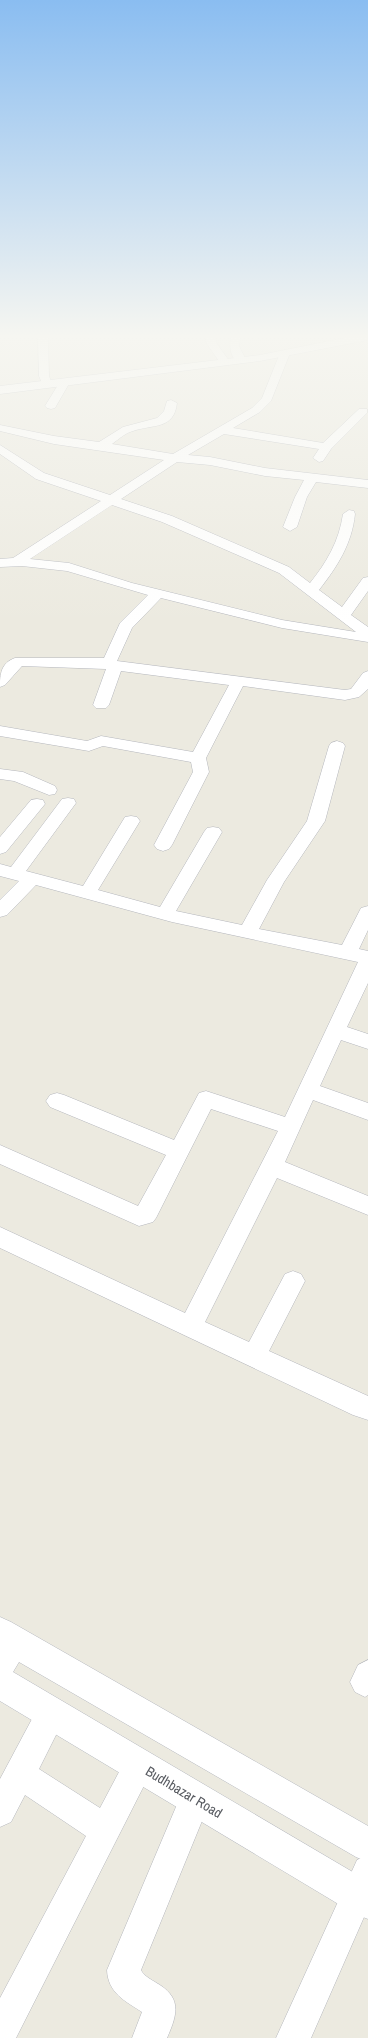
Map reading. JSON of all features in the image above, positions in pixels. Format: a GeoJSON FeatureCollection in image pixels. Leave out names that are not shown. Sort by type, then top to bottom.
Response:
{"type":"FeatureCollection","features":[{"type":"Feature","properties":{"kind":"street"},"geometry":{"type":"LineString","coordinates":[[14,431],[54,440],[175,458],[210,461],[265,472],[368,484]]}},
{"type":"Feature","properties":{"kind":"street"},"geometry":{"type":"LineString","coordinates":[[101,446],[124,431]]}},
{"type":"Feature","properties":{"kind":"street"},"geometry":{"type":"LineString","coordinates":[[15,563],[175,458],[220,431]]}},
{"type":"Feature","properties":{"kind":"street"},"geometry":{"type":"LineString","coordinates":[[229,431],[326,447]]}},
{"type":"Feature","properties":{"kind":"street"},"geometry":{"type":"LineString","coordinates":[[318,460],[326,447],[342,431]]}},
{"type":"Feature","properties":{"kind":"street"},"geometry":{"type":"LineString","coordinates":[[0,450],[40,476],[167,519],[276,567],[311,591],[368,634]]}},
{"type":"Feature","properties":{"kind":"street"},"geometry":{"type":"LineString","coordinates":[[290,527],[301,497],[312,477]]}},
{"type":"Feature","properties":{"kind":"street"},"geometry":{"type":"LineString","coordinates":[[311,591],[336,558],[348,525],[349,514]]}},
{"type":"Feature","properties":{"kind":"street"},"geometry":{"type":"LineString","coordinates":[[0,564],[15,563],[69,567],[127,586],[282,624],[368,638]]}},
{"type":"Feature","properties":{"kind":"street"},"geometry":{"type":"LineString","coordinates":[[344,616],[368,581]]}},
{"type":"Feature","properties":{"kind":"street"},"geometry":{"type":"LineString","coordinates":[[101,705],[110,661],[125,626],[158,593]]}},
{"type":"Feature","properties":{"kind":"street"},"geometry":{"type":"LineString","coordinates":[[0,682],[6,665],[26,660],[99,665],[110,664],[353,695],[358,692],[368,676]]}},
{"type":"Feature","properties":{"kind":"street"},"geometry":{"type":"LineString","coordinates":[[163,845],[201,772],[198,758],[238,681]]}},
{"type":"Feature","properties":{"kind":"street"},"geometry":{"type":"LineString","coordinates":[[0,731],[90,746],[101,741],[198,758]]}},
{"type":"Feature","properties":{"kind":"street"},"geometry":{"type":"LineString","coordinates":[[247,933],[276,880],[310,832],[316,821],[337,746]]}},
{"type":"Feature","properties":{"kind":"street"},"geometry":{"type":"LineString","coordinates":[[0,774],[17,776],[49,790]]}},
{"type":"Feature","properties":{"kind":"street"},"geometry":{"type":"LineString","coordinates":[[0,911],[16,874],[68,803]]}},
{"type":"Feature","properties":{"kind":"street"},"geometry":{"type":"LineString","coordinates":[[0,848],[37,804]]}},
{"type":"Feature","properties":{"kind":"street"},"geometry":{"type":"LineString","coordinates":[[88,892],[130,821]]}},
{"type":"Feature","properties":{"kind":"street"},"geometry":{"type":"LineString","coordinates":[[165,914],[213,832]]}},
{"type":"Feature","properties":{"kind":"street"},"geometry":{"type":"LineString","coordinates":[[16,874],[88,892],[165,914],[368,958]]}},
{"type":"Feature","properties":{"kind":"street"},"geometry":{"type":"LineString","coordinates":[[347,953],[368,912]]}},
{"type":"Feature","properties":{"kind":"street"},"geometry":{"type":"LineString","coordinates":[[192,1326],[291,1127],[368,962]]}},
{"type":"Feature","properties":{"kind":"street"},"geometry":{"type":"LineString","coordinates":[[336,1031],[368,1042]]}},
{"type":"Feature","properties":{"kind":"street"},"geometry":{"type":"LineString","coordinates":[[308,1090],[368,1112]]}},
{"type":"Feature","properties":{"kind":"street"},"geometry":{"type":"LineString","coordinates":[[0,1154],[139,1217],[145,1215],[148,1211],[206,1099],[291,1127]]}},
{"type":"Feature","properties":{"kind":"street"},"geometry":{"type":"LineString","coordinates":[[57,1101],[178,1151]]}},
{"type":"Feature","properties":{"kind":"street"},"geometry":{"type":"LineString","coordinates":[[272,1166],[368,1206]]}},
{"type":"Feature","properties":{"kind":"street"},"geometry":{"type":"LineString","coordinates":[[0,1237],[362,1407],[368,1408]]}},
{"type":"Feature","properties":{"kind":"street"},"geometry":{"type":"LineString","coordinates":[[254,1356],[293,1281]]}},
{"type":"Feature","properties":{"kind":"street"},"geometry":{"type":"LineString","coordinates":[[5,1646],[368,1845]]}},
{"type":"Feature","properties":{"kind":"street","name":"Budhbazar Road"},"geometry":{"type":"LineString","coordinates":[[0,1683],[51,1715],[195,1799],[364,1889]]}},
{"type":"Feature","properties":{"kind":"street"},"geometry":{"type":"LineString","coordinates":[[0,1811],[51,1715]]}},
{"type":"Feature","properties":{"kind":"street"},"geometry":{"type":"LineString","coordinates":[[0,2033],[139,1766]]}},
{"type":"Feature","properties":{"kind":"street"},"geometry":{"type":"LineString","coordinates":[[20,1774],[105,1830]]}},
{"type":"Feature","properties":{"kind":"street"},"geometry":{"type":"LineString","coordinates":[[148,2038],[160,2012],[160,2006],[156,2001],[126,1982],[123,1976],[124,1970],[195,1799]]}},
{"type":"Feature","properties":{"kind":"street"},"geometry":{"type":"LineString","coordinates":[[293,2038],[364,1889]]}}]}
